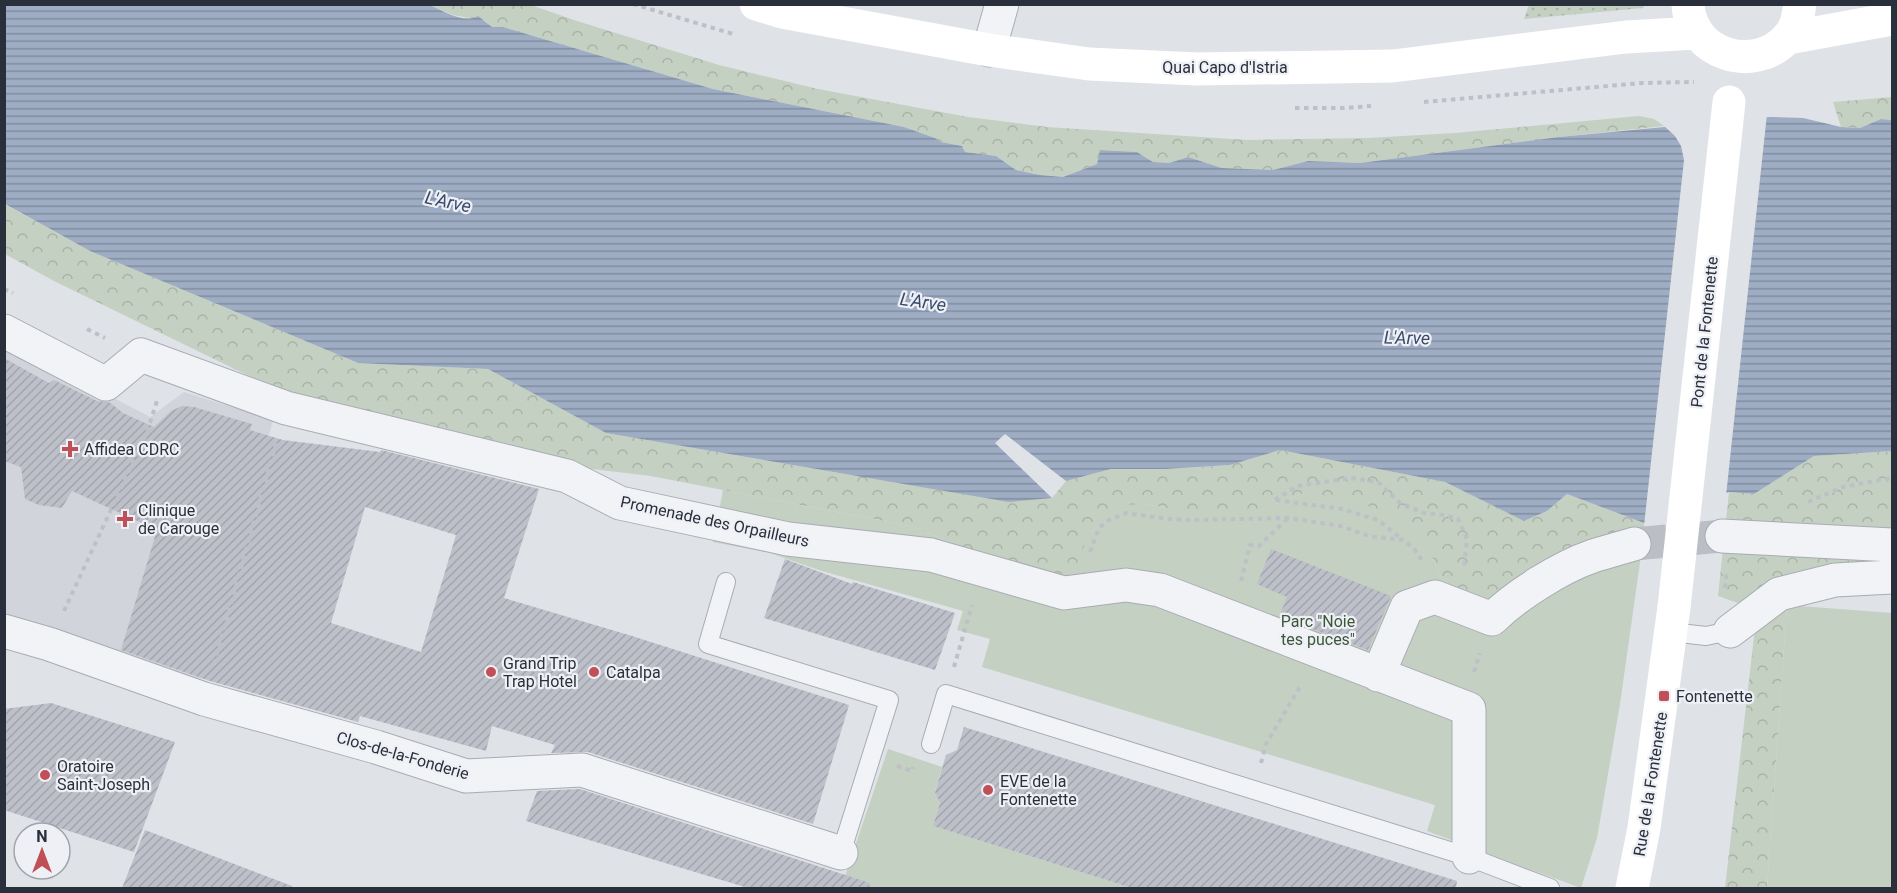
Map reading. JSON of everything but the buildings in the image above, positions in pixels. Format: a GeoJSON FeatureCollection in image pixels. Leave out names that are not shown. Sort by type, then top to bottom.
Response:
{"type":"FeatureCollection","features":[{"type":"Feature","properties":{"kind":"main road","name":"Quai Capo d'Istria"},"geometry":{"type":"LineString","coordinates":[[756,4],[782,12],[989,50],[1089,63],[1197,69],[1393,66],[1626,37],[1693,19]]}},
{"type":"Feature","properties":{"kind":"main road"},"geometry":{"type":"LineString","coordinates":[[1693,19],[1712,48],[1732,57],[1753,58],[1772,51],[1788,38],[1797,21],[1800,4]]}},
{"type":"Feature","properties":{"kind":"main road"},"geometry":{"type":"LineString","coordinates":[[1788,38],[1893,19]]}},
{"type":"Feature","properties":{"kind":"main road","name":"Pont de la Fontenette"},"geometry":{"type":"LineString","coordinates":[[1673,620],[1732,57]]}},
{"type":"Feature","properties":{"kind":"main road","name":"Rue de la Fontenette"},"geometry":{"type":"LineString","coordinates":[[1632,888],[1644,828],[1673,620]]}},
{"type":"Feature","properties":{"kind":"street"},"geometry":{"type":"LineString","coordinates":[[989,50],[1002,4]]}},
{"type":"Feature","properties":{"kind":"street","name":"Promenade des Orpailleurs"},"geometry":{"type":"LineString","coordinates":[[4,332],[106,384],[141,355],[286,408],[567,476],[620,503],[788,539],[931,555],[1064,593],[1126,585],[1160,590],[1469,709]]}},
{"type":"Feature","properties":{"kind":"street"},"geometry":{"type":"LineString","coordinates":[[1726,536],[1893,545]]}},
{"type":"Feature","properties":{"kind":"street"},"geometry":{"type":"LineString","coordinates":[[1378,675],[1407,607],[1435,597],[1492,619],[1522,595],[1564,569],[1591,557],[1634,544]]}},
{"type":"Feature","properties":{"kind":"street"},"geometry":{"type":"LineString","coordinates":[[1730,631],[1779,594],[1835,580],[1893,577]]}},
{"type":"Feature","properties":{"kind":"street","name":"Clos-de-la-Fonderie"},"geometry":{"type":"LineString","coordinates":[[4,631],[49,644],[204,699],[376,747],[466,776],[582,770],[841,853]]}},
{"type":"Feature","properties":{"kind":"street"},"geometry":{"type":"LineString","coordinates":[[1469,709],[1469,857]]}},
{"type":"Feature","properties":{"kind":"lane"},"geometry":{"type":"LineString","coordinates":[[726,582],[708,644],[889,700],[841,853]]}},
{"type":"Feature","properties":{"kind":"lane"},"geometry":{"type":"LineString","coordinates":[[1673,620],[1706,636],[1730,631]]}},
{"type":"Feature","properties":{"kind":"lane"},"geometry":{"type":"LineString","coordinates":[[931,744],[946,693],[1469,857],[1550,888]]}},
{"type":"Feature","properties":{"kind":"path"},"geometry":{"type":"LineString","coordinates":[[49,644],[147,432],[168,366]]}},
{"type":"Feature","properties":{"kind":"path"},"geometry":{"type":"LineString","coordinates":[[204,699],[286,408]]}},
{"type":"Feature","properties":{"kind":"path"},"geometry":{"type":"LineString","coordinates":[[1435,597],[1424,564],[1415,550],[1378,520],[1342,509],[1275,500],[1297,486],[1317,482],[1351,478],[1378,482],[1400,503],[1424,513],[1458,519],[1467,539]]}},
{"type":"Feature","properties":{"kind":"path"},"geometry":{"type":"LineString","coordinates":[[1798,506],[1843,487],[1893,478]]}},
{"type":"Feature","properties":{"kind":"path"},"geometry":{"type":"LineString","coordinates":[[1093,589],[1089,555],[1092,544],[1099,528],[1107,520],[1125,513],[1191,520],[1288,518],[1341,526],[1369,536],[1404,540]]}},
{"type":"Feature","properties":{"kind":"path"},"geometry":{"type":"LineString","coordinates":[[1250,545],[1259,546],[1288,518]]}},
{"type":"Feature","properties":{"kind":"path"},"geometry":{"type":"LineString","coordinates":[[1725,591],[1726,536]]}},
{"type":"Feature","properties":{"kind":"path"},"geometry":{"type":"LineString","coordinates":[[946,693],[983,570]]}},
{"type":"Feature","properties":{"kind":"path"},"geometry":{"type":"LineString","coordinates":[[1469,709],[1470,684],[1492,619]]}},
{"type":"Feature","properties":{"kind":"path"},"geometry":{"type":"LineString","coordinates":[[1252,790],[1266,744],[1309,672],[1327,655]]}},
{"type":"Feature","properties":{"kind":"shaded area","name":"Clinique de Carouge"},"geometry":{"type":"Polygon","coordinates":[[[4,340],[150,417],[184,392],[273,420],[200,683],[5,618],[4,340]]]}},
{"type":"Feature","properties":{"kind":"green space"},"geometry":{"type":"Polygon","coordinates":[[[1529,4],[1645,5],[1643,8],[1524,19],[1529,4]]]}},
{"type":"Feature","properties":{"kind":"green space"},"geometry":{"type":"Polygon","coordinates":[[[430,5],[531,5],[719,65],[818,89],[968,117],[1047,127],[1247,140],[1368,138],[1455,133],[1639,116],[1654,119],[1664,126],[1360,163],[1308,161],[1273,170],[1222,168],[1188,157],[1169,163],[1153,162],[1137,152],[1101,150],[1097,164],[1063,177],[1040,175],[1016,170],[996,156],[965,152],[962,146],[941,142],[904,127],[713,89],[503,27],[492,27],[485,21],[453,15],[430,5]]]}},
{"type":"Feature","properties":{"kind":"green space"},"geometry":{"type":"Polygon","coordinates":[[[1892,97],[1892,120],[1881,119],[1860,128],[1841,127],[1833,102],[1892,97]]]}},
{"type":"Feature","properties":{"kind":"green space"},"geometry":{"type":"Polygon","coordinates":[[[4,204],[90,251],[358,363],[488,369],[606,433],[851,475],[1052,498],[1066,481],[1111,469],[1166,469],[1230,465],[1280,450],[1445,482],[1524,521],[1547,511],[1567,494],[1644,523],[1642,548],[1504,595],[1478,600],[1444,583],[1432,557],[1307,492],[1260,510],[1178,510],[1143,504],[1086,582],[982,555],[914,527],[651,476],[551,464],[310,400],[249,376],[54,281],[5,254],[4,204]]]}},
{"type":"Feature","properties":{"kind":"green space"},"geometry":{"type":"Polygon","coordinates":[[[1892,451],[1892,537],[1854,540],[1864,563],[1786,577],[1738,603],[1718,596],[1729,492],[1754,494],[1814,456],[1892,451]]]}},
{"type":"Feature","properties":{"kind":"green space","name":"Parc \"Noie tes puces\""},"geometry":{"type":"Polygon","coordinates":[[[723,490],[914,527],[982,555],[1086,582],[1081,556],[1087,536],[1103,515],[1123,505],[1143,504],[1179,510],[1260,510],[1307,492],[1351,500],[1380,510],[1404,523],[1432,557],[1444,583],[1478,600],[1504,595],[1642,548],[1620,704],[1597,838],[1581,888],[1427,831],[1435,805],[982,667],[990,639],[957,630],[963,611],[822,571],[770,553],[713,542],[723,490]]]}},
{"type":"Feature","properties":{"kind":"green space"},"geometry":{"type":"Polygon","coordinates":[[[1787,605],[1767,888],[1725,888],[1755,628],[1787,605]]]}},
{"type":"Feature","properties":{"kind":"green space"},"geometry":{"type":"Polygon","coordinates":[[[1787,605],[1892,613],[1892,888],[1767,888],[1787,605]]]}},
{"type":"Feature","properties":{"kind":"green space"},"geometry":{"type":"Polygon","coordinates":[[[888,749],[942,767],[935,791],[940,803],[933,826],[1132,888],[841,888],[888,749]]]}},
{"type":"Feature","properties":{"kind":"water","name":"L'Arve"},"geometry":{"type":"Polygon","coordinates":[[[4,5],[430,5],[460,18],[478,16],[492,27],[503,27],[713,89],[904,127],[941,142],[962,146],[965,152],[996,156],[1016,170],[1063,177],[1097,164],[1100,150],[1137,152],[1153,162],[1169,163],[1188,157],[1222,168],[1273,170],[1308,161],[1360,163],[1559,137],[1770,117],[1803,118],[1841,127],[1860,128],[1881,119],[1892,120],[1892,451],[1814,456],[1754,494],[1729,492],[1644,523],[1567,494],[1547,511],[1524,521],[1445,482],[1280,450],[1230,465],[1166,469],[1111,469],[1066,481],[1005,434],[995,443],[1052,498],[1009,502],[606,433],[488,369],[358,363],[90,251],[5,204],[4,5]]]}},
{"type":"Feature","properties":{"kind":"pier"},"geometry":{"type":"Polygon","coordinates":[[[1767,114],[1726,496],[1644,526],[1684,160],[1681,146],[1664,123],[1767,114]]]}},
{"type":"Feature","properties":{"kind":"tunnel"},"geometry":{"type":"LineString","coordinates":[[1634,544],[1722,536]]}},
{"type":"Feature","properties":{"kind":"place","name":"Affidea CDRC"},"geometry":{"type":"Point","coordinates":[70,449]}},
{"type":"Feature","properties":{"kind":"place","name":"Clinique de Carouge"},"geometry":{"type":"Point","coordinates":[125,519]}},
{"type":"Feature","properties":{"kind":"place","name":"Grand Trip Trap Hotel"},"geometry":{"type":"Point","coordinates":[491,672]}},
{"type":"Feature","properties":{"kind":"place","name":"Catalpa"},"geometry":{"type":"Point","coordinates":[594,672]}},
{"type":"Feature","properties":{"kind":"place","name":"Fontenette"},"geometry":{"type":"Point","coordinates":[1664,696]}},
{"type":"Feature","properties":{"kind":"place","name":"Oratoire Saint-Joseph"},"geometry":{"type":"Point","coordinates":[45,775]}},
{"type":"Feature","properties":{"kind":"place","name":"EVE de la Fontenette"},"geometry":{"type":"Point","coordinates":[988,790]}}]}
